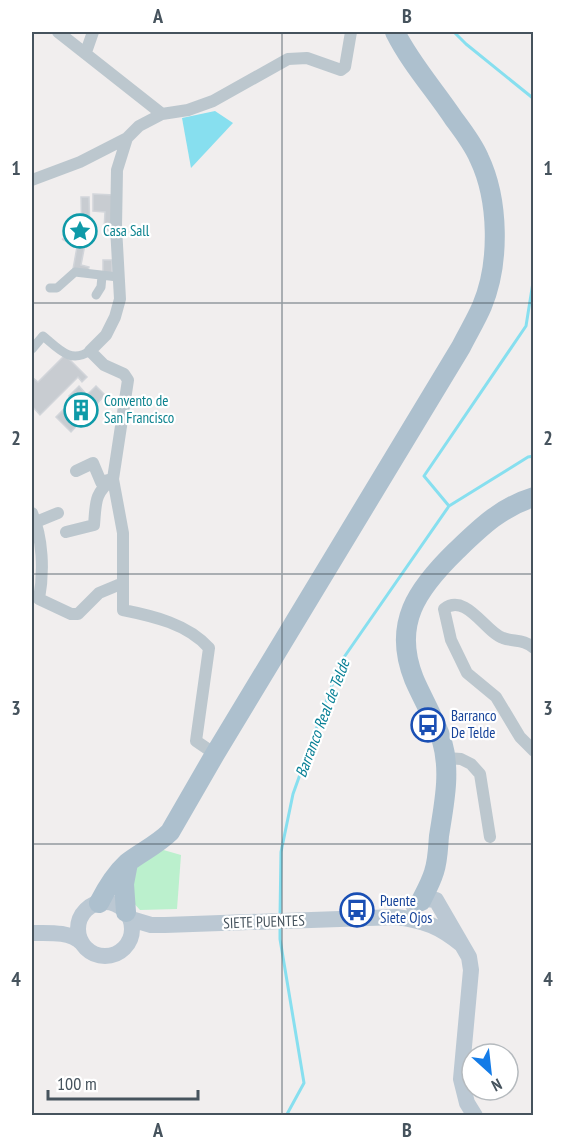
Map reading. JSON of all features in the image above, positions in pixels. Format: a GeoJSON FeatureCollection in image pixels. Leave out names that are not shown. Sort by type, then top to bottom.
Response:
{"type":"FeatureCollection","features":[{"type":"Feature","properties":{"kind":"main road"},"geometry":{"type":"LineString","coordinates":[[82,943],[78,927],[116,876],[128,863],[160,842],[170,832],[461,347],[482,305],[492,272],[495,238],[492,199],[479,158],[454,119],[408,57],[396,33]]}},
{"type":"Feature","properties":{"kind":"main road"},"geometry":{"type":"LineString","coordinates":[[426,922],[437,920],[430,904],[445,791],[446,758],[432,714],[409,663],[405,641],[407,619],[423,590],[437,572],[475,533],[497,514],[534,497]]}},
{"type":"Feature","properties":{"kind":"main road"},"geometry":{"type":"LineString","coordinates":[[128,863],[124,884],[128,916],[132,927],[130,941]]}},
{"type":"Feature","properties":{"kind":"main road"},"geometry":{"type":"LineString","coordinates":[[38,933],[92,907],[114,903],[128,916],[151,925],[165,926]]}},
{"type":"Feature","properties":{"kind":"main road"},"geometry":{"type":"LineString","coordinates":[[398,916],[430,904]]}},
{"type":"Feature","properties":{"kind":"main road"},"geometry":{"type":"LineString","coordinates":[[430,904],[454,929],[469,957],[471,970],[461,1079],[467,1103],[475,1116]]}},
{"type":"Feature","properties":{"kind":"main road"},"geometry":{"type":"LineString","coordinates":[[398,916],[426,922],[445,931],[461,944]]}},
{"type":"Feature","properties":{"kind":"main road","name":"SIETE PUENTES"},"geometry":{"type":"LineString","coordinates":[[165,926],[398,916]]}},
{"type":"Feature","properties":{"kind":"main road"},"geometry":{"type":"LineString","coordinates":[[38,933],[69,935],[77,938],[94,954],[110,956],[118,953],[130,941],[165,926]]}},
{"type":"Feature","properties":{"kind":"street"},"geometry":{"type":"LineString","coordinates":[[58,32],[162,114]]}},
{"type":"Feature","properties":{"kind":"street"},"geometry":{"type":"LineString","coordinates":[[86,52],[93,32]]}},
{"type":"Feature","properties":{"kind":"street"},"geometry":{"type":"LineString","coordinates":[[32,180],[80,162],[128,138],[139,126],[162,114],[188,110],[213,101],[288,59],[307,58],[341,70],[345,67],[351,32]]}},
{"type":"Feature","properties":{"kind":"street"},"geometry":{"type":"LineString","coordinates":[[32,349],[43,336],[70,357],[81,357],[106,335],[115,317],[120,299],[117,170],[128,138]]}},
{"type":"Feature","properties":{"kind":"street"},"geometry":{"type":"LineString","coordinates":[[50,288],[57,288],[75,272],[118,277]]}},
{"type":"Feature","properties":{"kind":"street"},"geometry":{"type":"LineString","coordinates":[[96,295],[101,287],[102,276]]}},
{"type":"Feature","properties":{"kind":"street"},"geometry":{"type":"LineString","coordinates":[[90,351],[105,365],[124,374],[128,380],[112,479],[123,532],[123,610],[156,617],[200,638],[209,648],[196,741],[215,754]]}},
{"type":"Feature","properties":{"kind":"street"},"geometry":{"type":"LineString","coordinates":[[76,471],[93,463],[101,482],[112,479]]}},
{"type":"Feature","properties":{"kind":"street"},"geometry":{"type":"LineString","coordinates":[[66,532],[94,525],[96,496],[112,479]]}},
{"type":"Feature","properties":{"kind":"street"},"geometry":{"type":"LineString","coordinates":[[58,513],[34,517],[43,575],[39,599],[70,614],[78,614],[99,593],[123,583]]}},
{"type":"Feature","properties":{"kind":"street"},"geometry":{"type":"LineString","coordinates":[[534,648],[522,641],[502,638],[464,607],[456,604],[444,609],[451,640],[467,673],[496,697],[520,737],[534,751]]}},
{"type":"Feature","properties":{"kind":"street"},"geometry":{"type":"LineString","coordinates":[[446,758],[461,759],[471,764],[480,774],[490,837]]}},
{"type":"Feature","properties":{"kind":"green space"},"geometry":{"type":"Polygon","coordinates":[[[160,849],[181,855],[177,909],[140,910],[131,900],[135,867],[160,849]]]}},
{"type":"Feature","properties":{"kind":"water"},"geometry":{"type":"Polygon","coordinates":[[[215,111],[233,123],[191,168],[182,118],[215,111]]]}},
{"type":"Feature","properties":{"kind":"building"},"geometry":{"type":"Polygon","coordinates":[[[93,194],[114,195],[113,232],[104,230],[105,212],[93,211],[93,194]]]}},
{"type":"Feature","properties":{"kind":"building"},"geometry":{"type":"Polygon","coordinates":[[[81,197],[89,197],[90,239],[82,239],[81,197]]]}},
{"type":"Feature","properties":{"kind":"building"},"geometry":{"type":"Polygon","coordinates":[[[62,239],[86,239],[81,265],[89,267],[88,271],[73,269],[77,247],[62,239]]]}},
{"type":"Feature","properties":{"kind":"building"},"geometry":{"type":"Polygon","coordinates":[[[103,260],[112,260],[112,275],[103,274],[103,260]]]}},
{"type":"Feature","properties":{"kind":"building"},"geometry":{"type":"Polygon","coordinates":[[[65,355],[87,377],[82,382],[78,377],[40,415],[32,406],[32,377],[38,382],[65,355]]]}},
{"type":"Feature","properties":{"kind":"building","name":"Convento de San Francisco"},"geometry":{"type":"Polygon","coordinates":[[[79,386],[87,395],[96,386],[105,395],[71,432],[56,417],[65,408],[68,412],[77,404],[69,396],[79,386]]]}},
{"type":"Feature","properties":{"kind":"waterway","name":"Barranco Real de Telde"},"geometry":{"type":"LineString","coordinates":[[454,32],[534,99]]}},
{"type":"Feature","properties":{"kind":"waterway","name":"Barranco Real de Telde"},"geometry":{"type":"LineString","coordinates":[[449,506],[424,476],[526,326],[534,276]]}},
{"type":"Feature","properties":{"kind":"waterway","name":"Barranco Real de Telde"},"geometry":{"type":"LineString","coordinates":[[280,916],[281,852],[293,794],[340,663],[449,506],[528,457],[534,456]]}},
{"type":"Feature","properties":{"kind":"waterway","name":"Barranco Real de Telde"},"geometry":{"type":"LineString","coordinates":[[280,926],[280,939],[304,1083],[286,1116]]}},
{"type":"Feature","properties":{"kind":"place","name":"Casa Sall"},"geometry":{"type":"Point","coordinates":[80,231]}},
{"type":"Feature","properties":{"kind":"place","name":"Convento de San Francisco"},"geometry":{"type":"Point","coordinates":[81,410]}},
{"type":"Feature","properties":{"kind":"place","name":"Barranco De Telde"},"geometry":{"type":"Point","coordinates":[428,725]}},
{"type":"Feature","properties":{"kind":"place","name":"Puente Siete Ojos"},"geometry":{"type":"Point","coordinates":[357,910]}}]}
